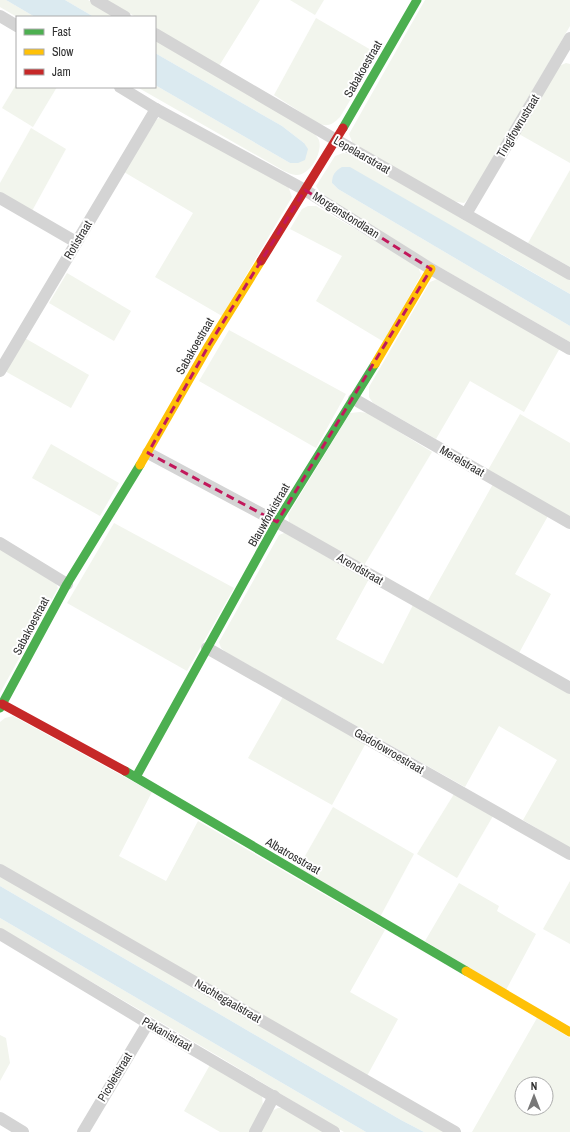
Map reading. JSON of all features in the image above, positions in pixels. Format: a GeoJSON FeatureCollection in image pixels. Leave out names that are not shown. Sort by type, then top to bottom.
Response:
{"type":"FeatureCollection","features":[{"type":"Feature","properties":{"kind":"street"},"geometry":{"type":"LineString","coordinates":[[96,0],[123,16]]}},
{"type":"Feature","properties":{"kind":"street","name":"Sabakoestraat"},"geometry":{"type":"LineString","coordinates":[[1,706],[67,584],[148,453],[209,345],[336,140],[417,0]]}},
{"type":"Feature","properties":{"kind":"street"},"geometry":{"type":"LineString","coordinates":[[0,16],[16,25]]}},
{"type":"Feature","properties":{"kind":"street","name":"Lepelaarstraat"},"geometry":{"type":"LineString","coordinates":[[156,35],[570,274]]}},
{"type":"Feature","properties":{"kind":"street","name":"Tingifowrustraat"},"geometry":{"type":"LineString","coordinates":[[466,214],[566,55],[570,38]]}},
{"type":"Feature","properties":{"kind":"street","name":"Morgenstondlaan"},"geometry":{"type":"LineString","coordinates":[[122,88],[305,190],[431,269],[570,349]]}},
{"type":"Feature","properties":{"kind":"street","name":"Rotistraat"},"geometry":{"type":"LineString","coordinates":[[1,368],[156,108]]}},
{"type":"Feature","properties":{"kind":"street"},"geometry":{"type":"LineString","coordinates":[[0,198],[76,242]]}},
{"type":"Feature","properties":{"kind":"street","name":"Blauwforkistraat"},"geometry":{"type":"LineString","coordinates":[[136,778],[277,522],[354,399],[431,269]]}},
{"type":"Feature","properties":{"kind":"street","name":"Merelstraat"},"geometry":{"type":"LineString","coordinates":[[354,399],[570,523]]}},
{"type":"Feature","properties":{"kind":"street","name":"Arendstraat"},"geometry":{"type":"LineString","coordinates":[[148,453],[277,522],[570,688]]}},
{"type":"Feature","properties":{"kind":"street"},"geometry":{"type":"LineString","coordinates":[[0,543],[67,584]]}},
{"type":"Feature","properties":{"kind":"street","name":"Gadofowroestraat"},"geometry":{"type":"LineString","coordinates":[[208,648],[570,854]]}},
{"type":"Feature","properties":{"kind":"street","name":"Albatrosstraat"},"geometry":{"type":"LineString","coordinates":[[1,706],[136,778],[570,1032]]}},
{"type":"Feature","properties":{"kind":"street","name":"Nachtegaalstraat"},"geometry":{"type":"LineString","coordinates":[[0,870],[455,1132]]}},
{"type":"Feature","properties":{"kind":"street","name":"Pakanistraat"},"geometry":{"type":"LineString","coordinates":[[0,934],[334,1132]]}},
{"type":"Feature","properties":{"kind":"street","name":"Picoletstraat"},"geometry":{"type":"LineString","coordinates":[[83,1132],[148,1023]]}},
{"type":"Feature","properties":{"kind":"street"},"geometry":{"type":"LineString","coordinates":[[255,1132],[274,1096]]}},
{"type":"Feature","properties":{"kind":"street"},"geometry":{"type":"LineString","coordinates":[[0,1118],[23,1132]]}},
{"type":"Feature","properties":{"kind":"highlighted area"},"geometry":{"type":"Polygon","coordinates":[[[305,190],[431,269],[277,522],[148,453],[209,345],[305,190]]]}},
{"type":"Feature","properties":{"kind":"shaded area"},"geometry":{"type":"Polygon","coordinates":[[[0,0],[6,0],[33,16],[16,16],[0,7],[0,0]]]}},
{"type":"Feature","properties":{"kind":"shaded area"},"geometry":{"type":"Polygon","coordinates":[[[6,0],[65,0],[92,16],[33,16],[6,0]]]}},
{"type":"Feature","properties":{"kind":"shaded area"},"geometry":{"type":"Polygon","coordinates":[[[65,0],[88,0],[115,16],[92,16],[65,0]]]}},
{"type":"Feature","properties":{"kind":"shaded area"},"geometry":{"type":"Polygon","coordinates":[[[106,0],[260,0],[219,66],[156,29],[156,16],[134,16],[106,0]]]}},
{"type":"Feature","properties":{"kind":"shaded area"},"geometry":{"type":"Polygon","coordinates":[[[290,0],[324,0],[315,15],[290,0]]]}},
{"type":"Feature","properties":{"kind":"shaded area"},"geometry":{"type":"Polygon","coordinates":[[[425,0],[570,0],[570,26],[472,195],[464,203],[452,201],[353,144],[349,134],[425,0]]]}},
{"type":"Feature","properties":{"kind":"shaded area"},"geometry":{"type":"Polygon","coordinates":[[[316,18],[378,54],[340,117],[328,125],[319,124],[274,95],[316,18]]]}},
{"type":"Feature","properties":{"kind":"shaded area"},"geometry":{"type":"Polygon","coordinates":[[[156,40],[303,124],[314,133],[319,140],[319,151],[314,162],[306,172],[296,175],[284,171],[139,88],[156,88],[156,86],[290,163],[304,143],[282,126],[156,54],[156,40]]]}},
{"type":"Feature","properties":{"kind":"shaded area"},"geometry":{"type":"Polygon","coordinates":[[[156,54],[282,126],[304,143],[308,149],[305,160],[298,163],[290,163],[156,86],[156,54]]]}},
{"type":"Feature","properties":{"kind":"shaded area"},"geometry":{"type":"Polygon","coordinates":[[[566,63],[570,64],[570,163],[519,134],[559,66],[566,63]]]}},
{"type":"Feature","properties":{"kind":"shaded area"},"geometry":{"type":"Polygon","coordinates":[[[16,85],[16,88],[56,88],[33,127],[2,108],[16,85]]]}},
{"type":"Feature","properties":{"kind":"shaded area"},"geometry":{"type":"Polygon","coordinates":[[[164,116],[288,186],[292,197],[222,316],[155,277],[193,213],[124,172],[157,119],[164,116]]]}},
{"type":"Feature","properties":{"kind":"shaded area"},"geometry":{"type":"Polygon","coordinates":[[[31,128],[66,149],[32,211],[0,193],[0,183],[31,128]]]}},
{"type":"Feature","properties":{"kind":"shaded area"},"geometry":{"type":"Polygon","coordinates":[[[343,153],[350,154],[570,280],[570,294],[498,252],[332,183],[338,189],[570,326],[570,342],[375,230],[320,192],[316,186],[335,156],[343,153]]]}},
{"type":"Feature","properties":{"kind":"shaded area"},"geometry":{"type":"Polygon","coordinates":[[[342,167],[350,167],[570,294],[570,326],[338,189],[332,183],[333,175],[342,167]]]}},
{"type":"Feature","properties":{"kind":"shaded area"},"geometry":{"type":"Polygon","coordinates":[[[570,170],[570,267],[528,243],[570,170]]]}},
{"type":"Feature","properties":{"kind":"shaded area"},"geometry":{"type":"Polygon","coordinates":[[[308,206],[316,206],[418,266],[421,275],[384,342],[316,301],[342,256],[290,229],[302,209],[308,206]]]}},
{"type":"Feature","properties":{"kind":"shaded area"},"geometry":{"type":"Polygon","coordinates":[[[67,273],[131,311],[114,341],[49,303],[67,273]]]}},
{"type":"Feature","properties":{"kind":"shaded area"},"geometry":{"type":"Polygon","coordinates":[[[440,278],[560,348],[524,412],[470,381],[436,439],[373,403],[369,397],[369,387],[430,282],[440,278]]]}},
{"type":"Feature","properties":{"kind":"shaded area"},"geometry":{"type":"Polygon","coordinates":[[[229,330],[346,394],[316,448],[199,381],[229,330]]]}},
{"type":"Feature","properties":{"kind":"shaded area"},"geometry":{"type":"Polygon","coordinates":[[[23,337],[89,375],[71,408],[3,370],[23,337]]]}},
{"type":"Feature","properties":{"kind":"shaded area"},"geometry":{"type":"Polygon","coordinates":[[[350,413],[368,413],[432,452],[363,567],[289,522],[288,515],[350,413]]]}},
{"type":"Feature","properties":{"kind":"shaded area"},"geometry":{"type":"Polygon","coordinates":[[[520,414],[570,443],[570,518],[488,470],[520,414]]]}},
{"type":"Feature","properties":{"kind":"shaded area"},"geometry":{"type":"Polygon","coordinates":[[[51,444],[119,483],[100,516],[32,478],[51,444]]]}},
{"type":"Feature","properties":{"kind":"shaded area"},"geometry":{"type":"Polygon","coordinates":[[[493,484],[548,516],[515,574],[551,594],[518,655],[427,602],[493,484]]]}},
{"type":"Feature","properties":{"kind":"shaded area"},"geometry":{"type":"Polygon","coordinates":[[[114,523],[234,588],[187,671],[67,603],[114,523]]]}},
{"type":"Feature","properties":{"kind":"shaded area"},"geometry":{"type":"Polygon","coordinates":[[[290,533],[369,579],[336,639],[383,664],[413,605],[570,694],[570,848],[523,820],[557,760],[499,726],[465,787],[227,653],[221,648],[219,642],[279,535],[290,533]]]}},
{"type":"Feature","properties":{"kind":"shaded area"},"geometry":{"type":"Polygon","coordinates":[[[0,547],[55,581],[58,588],[0,693],[0,547]]]}},
{"type":"Feature","properties":{"kind":"shaded area"},"geometry":{"type":"Polygon","coordinates":[[[284,695],[366,743],[332,805],[248,758],[284,695]]]}},
{"type":"Feature","properties":{"kind":"shaded area"},"geometry":{"type":"Polygon","coordinates":[[[13,716],[152,792],[119,856],[166,881],[198,821],[385,930],[350,992],[398,1019],[367,1076],[0,864],[0,722],[5,718],[13,716]]]}},
{"type":"Feature","properties":{"kind":"shaded area"},"geometry":{"type":"Polygon","coordinates":[[[454,794],[493,816],[457,878],[417,854],[454,794]]]}},
{"type":"Feature","properties":{"kind":"shaded area"},"geometry":{"type":"Polygon","coordinates":[[[333,807],[414,854],[380,917],[297,870],[333,807]]]}},
{"type":"Feature","properties":{"kind":"shaded area"},"geometry":{"type":"Polygon","coordinates":[[[0,874],[447,1132],[424,1132],[401,1120],[0,886],[0,874]]]}},
{"type":"Feature","properties":{"kind":"shaded area"},"geometry":{"type":"Polygon","coordinates":[[[570,881],[570,944],[543,929],[570,881]]]}},
{"type":"Feature","properties":{"kind":"shaded area"},"geometry":{"type":"Polygon","coordinates":[[[459,883],[499,906],[497,911],[536,934],[506,990],[425,941],[459,883]]]}},
{"type":"Feature","properties":{"kind":"shaded area"},"geometry":{"type":"Polygon","coordinates":[[[0,886],[424,1132],[366,1132],[0,918],[0,886]]]}},
{"type":"Feature","properties":{"kind":"shaded area"},"geometry":{"type":"Polygon","coordinates":[[[0,918],[366,1132],[344,1132],[0,928],[0,918]]]}},
{"type":"Feature","properties":{"kind":"shaded area"},"geometry":{"type":"Polygon","coordinates":[[[537,1018],[570,1038],[570,1132],[472,1132],[537,1018]]]}},
{"type":"Feature","properties":{"kind":"shaded area"},"geometry":{"type":"Polygon","coordinates":[[[0,1035],[6,1038],[10,1063],[0,1081],[0,1035]]]}},
{"type":"Feature","properties":{"kind":"shaded area"},"geometry":{"type":"Polygon","coordinates":[[[211,1063],[262,1095],[263,1107],[249,1132],[220,1132],[184,1111],[211,1063]]]}},
{"type":"Feature","properties":{"kind":"shaded area"},"geometry":{"type":"Polygon","coordinates":[[[278,1108],[284,1108],[330,1132],[258,1132],[272,1111],[278,1108]]]}},
{"type":"Feature","properties":{"kind":"traffic: fast"},"geometry":{"type":"LineString","coordinates":[[343,128],[417,0]]}},
{"type":"Feature","properties":{"kind":"traffic: fast"},"geometry":{"type":"LineString","coordinates":[[136,777],[277,522],[375,364]]}},
{"type":"Feature","properties":{"kind":"traffic: fast"},"geometry":{"type":"LineString","coordinates":[[0,708],[67,584],[140,465]]}},
{"type":"Feature","properties":{"kind":"traffic: fast"},"geometry":{"type":"LineString","coordinates":[[125,771],[466,971]]}},
{"type":"Feature","properties":{"kind":"traffic: slow"},"geometry":{"type":"LineString","coordinates":[[140,465],[209,345],[261,261]]}},
{"type":"Feature","properties":{"kind":"traffic: slow"},"geometry":{"type":"LineString","coordinates":[[375,364],[431,269]]}},
{"type":"Feature","properties":{"kind":"traffic: slow"},"geometry":{"type":"LineString","coordinates":[[466,971],[570,1032]]}},
{"type":"Feature","properties":{"kind":"traffic: jam"},"geometry":{"type":"LineString","coordinates":[[261,261],[343,128]]}},
{"type":"Feature","properties":{"kind":"traffic: jam"},"geometry":{"type":"LineString","coordinates":[[2,704],[125,771]]}}]}
